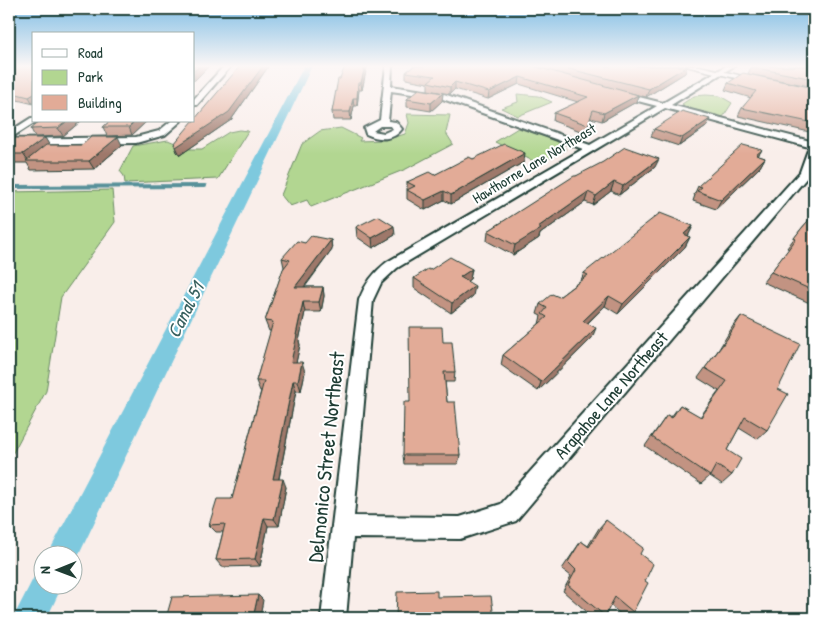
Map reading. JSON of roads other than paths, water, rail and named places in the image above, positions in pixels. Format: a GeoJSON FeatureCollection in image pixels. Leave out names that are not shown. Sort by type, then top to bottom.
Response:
{"type":"FeatureCollection","features":[{"type":"Feature","properties":{"kind":"street"},"geometry":{"type":"LineString","coordinates":[[384,123],[387,95]]}},
{"type":"Feature","properties":{"kind":"street"},"geometry":{"type":"LineString","coordinates":[[435,95],[590,148]]}},
{"type":"Feature","properties":{"kind":"street"},"geometry":{"type":"LineString","coordinates":[[625,95],[814,146]]}},
{"type":"Feature","properties":{"kind":"street","name":"Hawthorne Lane Northeast"},"geometry":{"type":"LineString","coordinates":[[366,300],[370,287],[379,275],[391,266],[682,95]]}},
{"type":"Feature","properties":{"kind":"street"},"geometry":{"type":"LineString","coordinates":[[9,136],[32,121]]}},
{"type":"Feature","properties":{"kind":"street"},"geometry":{"type":"LineString","coordinates":[[9,142],[126,141],[155,136],[170,129],[176,122]]}},
{"type":"Feature","properties":{"kind":"street","name":"Arapahoe Lane Northeast"},"geometry":{"type":"LineString","coordinates":[[342,527],[460,528],[508,513],[805,173],[814,146]]}},
{"type":"Feature","properties":{"kind":"street","name":"Delmonico Street Northeast"},"geometry":{"type":"LineString","coordinates":[[333,618],[366,300]]}},
{"type":"Feature","properties":{"kind":"waterway","name":"Canal 51"},"geometry":{"type":"LineString","coordinates":[[68,544],[293,95]]}},
{"type":"Feature","properties":{"kind":"waterway"},"geometry":{"type":"LineString","coordinates":[[9,187],[205,186]]}},
{"type":"Feature","properties":{"kind":"waterway","name":"Canal 51"},"geometry":{"type":"LineString","coordinates":[[30,618],[42,594]]}}]}
